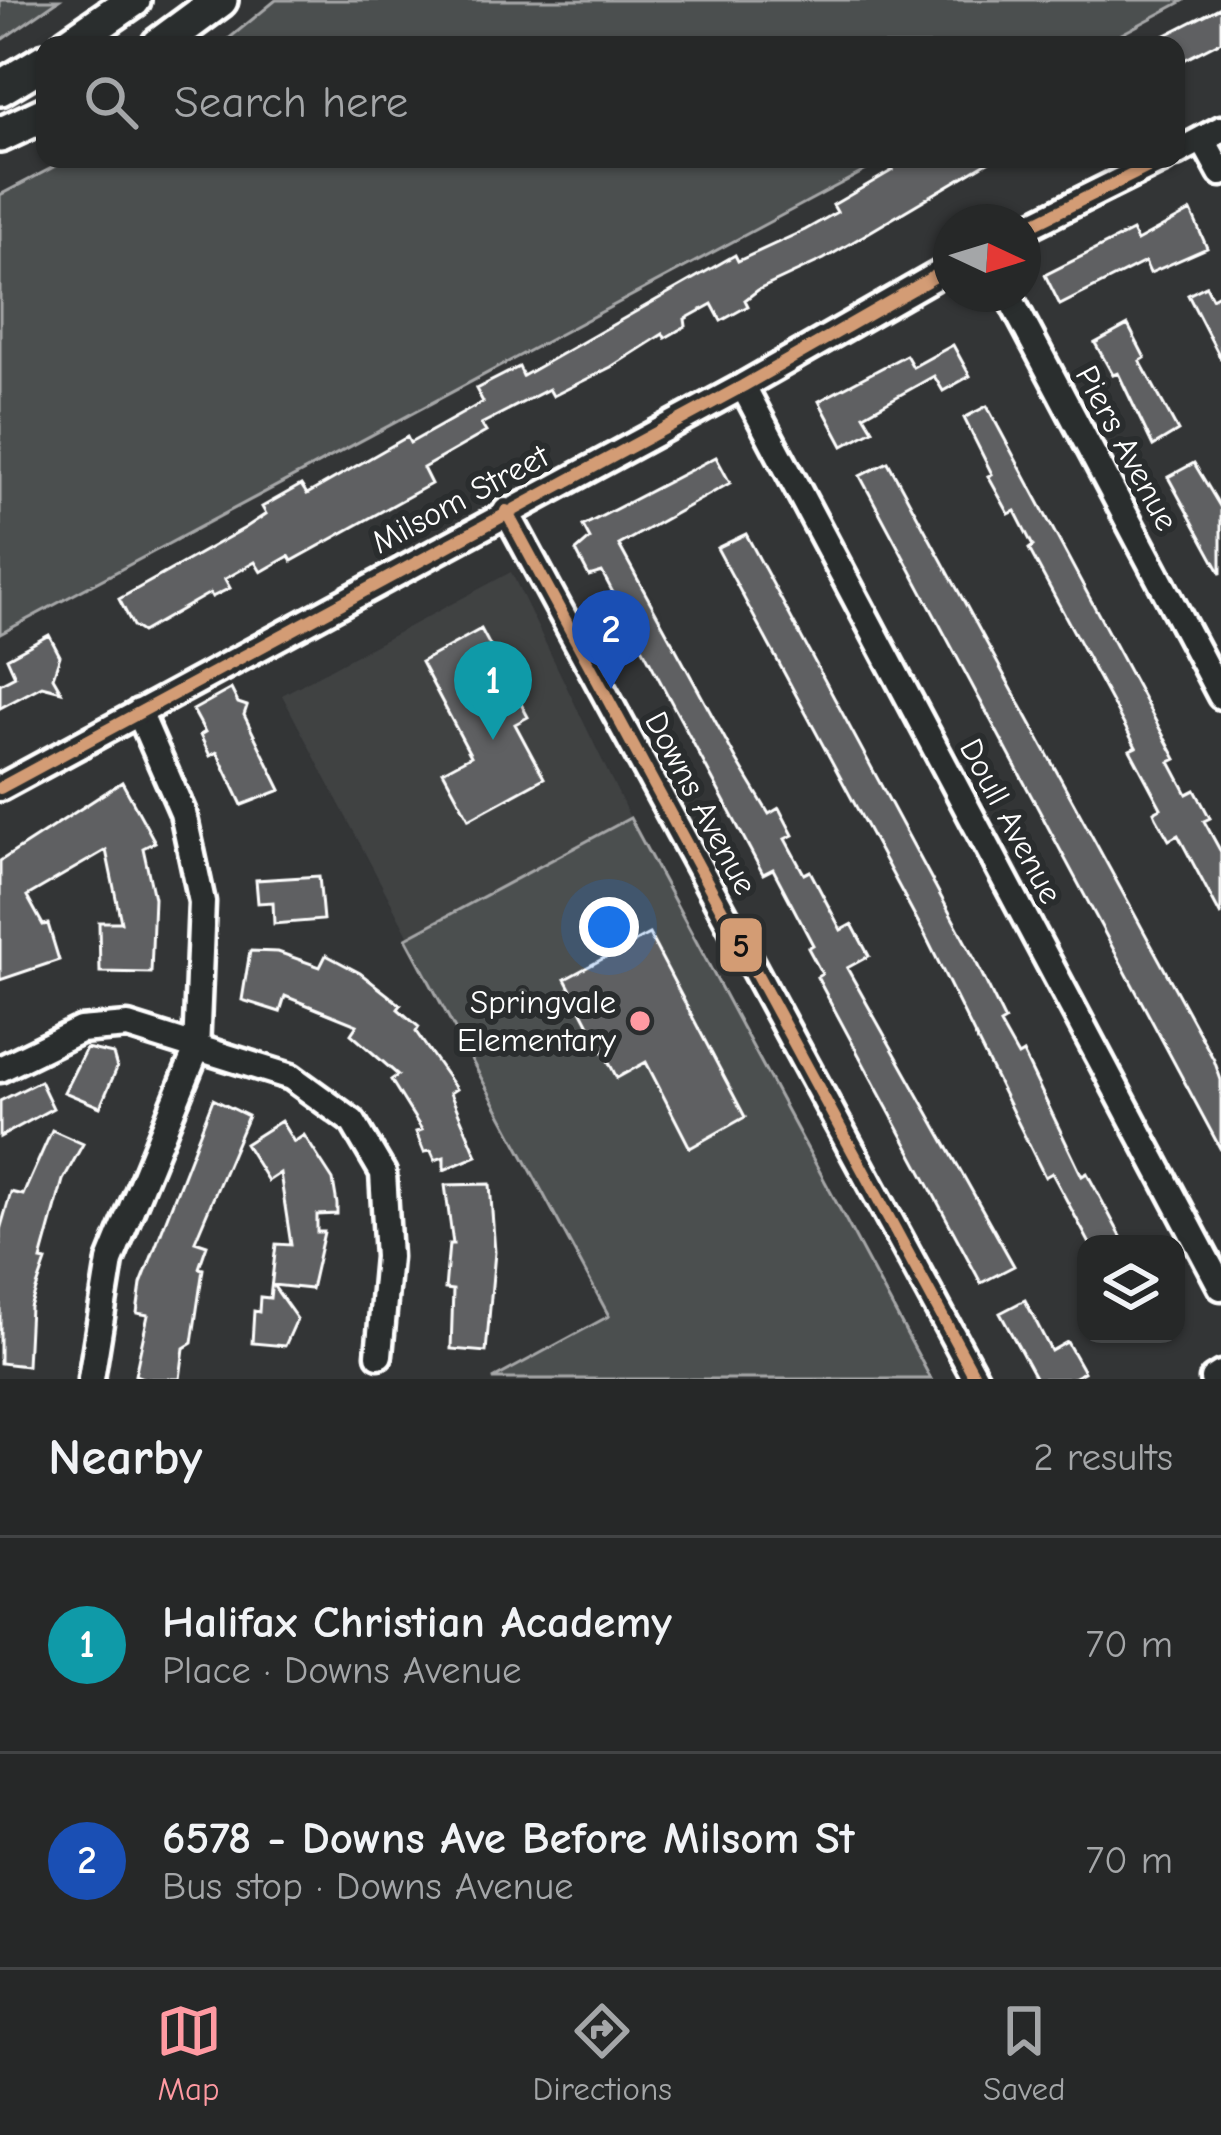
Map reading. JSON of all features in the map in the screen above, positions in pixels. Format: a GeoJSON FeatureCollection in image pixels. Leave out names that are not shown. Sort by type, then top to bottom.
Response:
{"type":"FeatureCollection","features":[{"type":"Feature","properties":{"kind":"main road"},"geometry":{"type":"LineString","coordinates":[[81,36],[133,0]]}},
{"type":"Feature","properties":{"kind":"main road"},"geometry":{"type":"LineString","coordinates":[[171,36],[220,0]]}},
{"type":"Feature","properties":{"kind":"main road"},"geometry":{"type":"LineString","coordinates":[[0,88],[36,66]]}},
{"type":"Feature","properties":{"kind":"main road"},"geometry":{"type":"LineString","coordinates":[[0,135],[36,118]]}},
{"type":"Feature","properties":{"kind":"street"},"geometry":{"type":"LineString","coordinates":[[1185,148],[1212,135],[1221,173]]}},
{"type":"Feature","properties":{"kind":"street"},"geometry":{"type":"LineString","coordinates":[[1041,220],[1146,168]]}},
{"type":"Feature","properties":{"kind":"street","name":"Milsom Street"},"geometry":{"type":"LineString","coordinates":[[0,788],[743,386],[933,277]]}},
{"type":"Feature","properties":{"kind":"street","name":"Piers Avenue"},"geometry":{"type":"LineString","coordinates":[[1018,312],[1221,696]]}},
{"type":"Feature","properties":{"kind":"street","name":"Doull Avenue"},"geometry":{"type":"LineString","coordinates":[[743,386],[1221,1287]]}},
{"type":"Feature","properties":{"kind":"street","name":"Downs Avenue"},"geometry":{"type":"LineString","coordinates":[[506,512],[976,1379]]}},
{"type":"Feature","properties":{"kind":"street"},"geometry":{"type":"LineString","coordinates":[[91,1379],[110,1261],[196,1051],[202,902],[183,813],[139,712]]}},
{"type":"Feature","properties":{"kind":"street"},"geometry":{"type":"LineString","coordinates":[[0,1069],[80,1030],[128,1026],[291,1077],[353,1122],[383,1173],[388,1257],[379,1355]]}},
{"type":"Feature","properties":{"kind":"street"},"geometry":{"type":"LineString","coordinates":[[1213,1379],[1221,1374]]}},
{"type":"Feature","properties":{"kind":"shaded area"},"geometry":{"type":"Polygon","coordinates":[[[0,0],[59,0],[0,41],[0,0]]]}},
{"type":"Feature","properties":{"kind":"shaded area"},"geometry":{"type":"Polygon","coordinates":[[[276,0],[1185,0],[1118,36],[232,36],[276,0]]]}},
{"type":"Feature","properties":{"kind":"shaded area"},"geometry":{"type":"Polygon","coordinates":[[[52,168],[870,168],[0,634],[0,195],[52,168]]]}},
{"type":"Feature","properties":{"kind":"shaded area"},"geometry":{"type":"Polygon","coordinates":[[[511,572],[630,818],[832,1195],[609,1317],[282,695],[511,572]]]}},
{"type":"Feature","properties":{"kind":"shaded area"},"geometry":{"type":"Polygon","coordinates":[[[630,818],[931,1379],[493,1379],[609,1316],[406,938],[630,818]]]}},
{"type":"Feature","properties":{"kind":"building"},"geometry":{"type":"Polygon","coordinates":[[[1221,7],[1221,41],[1185,59],[1185,36],[1164,36],[1221,7]]]}},
{"type":"Feature","properties":{"kind":"building"},"geometry":{"type":"Polygon","coordinates":[[[978,168],[824,259],[758,290],[745,300],[748,306],[721,321],[712,304],[685,319],[686,326],[665,338],[663,334],[611,367],[553,396],[549,389],[481,424],[486,432],[423,468],[431,484],[292,561],[289,556],[261,572],[255,562],[225,579],[230,588],[212,597],[210,593],[142,632],[133,626],[119,599],[245,528],[266,514],[262,507],[301,485],[307,494],[407,437],[410,443],[483,402],[476,389],[519,367],[523,376],[735,255],[738,261],[805,230],[837,212],[833,205],[893,170],[978,168]]]}},
{"type":"Feature","properties":{"kind":"building"},"geometry":{"type":"Polygon","coordinates":[[[1191,211],[1207,248],[1150,273],[1145,262],[1060,305],[1045,275],[1132,231],[1137,241],[1191,211]]]}},
{"type":"Feature","properties":{"kind":"building"},"geometry":{"type":"Polygon","coordinates":[[[1206,286],[1212,298],[1221,293],[1221,359],[1188,295],[1206,286]]]}},
{"type":"Feature","properties":{"kind":"building"},"geometry":{"type":"Polygon","coordinates":[[[1128,325],[1145,358],[1140,361],[1178,431],[1153,446],[1118,373],[1113,375],[1095,343],[1128,325]]]}},
{"type":"Feature","properties":{"kind":"building"},"geometry":{"type":"Polygon","coordinates":[[[953,345],[970,376],[943,391],[934,376],[864,415],[873,430],[843,446],[819,401],[906,355],[913,367],[953,345]]]}},
{"type":"Feature","properties":{"kind":"building"},"geometry":{"type":"Polygon","coordinates":[[[987,406],[1176,759],[1170,762],[1187,794],[1195,790],[1210,818],[1204,821],[1221,852],[1221,916],[1178,835],[1169,840],[1156,817],[1154,812],[1161,808],[1130,750],[1136,747],[1029,549],[1033,546],[1015,511],[1009,514],[988,476],[992,474],[964,418],[987,406]]]}},
{"type":"Feature","properties":{"kind":"building"},"geometry":{"type":"Polygon","coordinates":[[[716,457],[730,483],[619,545],[769,814],[779,808],[793,835],[785,839],[804,874],[810,871],[841,930],[852,924],[869,956],[847,968],[1014,1266],[981,1283],[817,977],[822,974],[808,948],[813,945],[773,869],[763,874],[602,572],[589,576],[576,551],[590,539],[583,526],[716,457]]]}},
{"type":"Feature","properties":{"kind":"building"},"geometry":{"type":"Polygon","coordinates":[[[888,462],[1214,1060],[1221,1080],[1221,1150],[860,476],[888,462]]]}},
{"type":"Feature","properties":{"kind":"building"},"geometry":{"type":"Polygon","coordinates":[[[1194,463],[1221,508],[1221,574],[1168,477],[1194,463]]]}},
{"type":"Feature","properties":{"kind":"building"},"geometry":{"type":"Polygon","coordinates":[[[746,534],[975,960],[1005,1021],[1000,1024],[1018,1056],[1023,1053],[1082,1176],[1087,1173],[1120,1235],[1085,1235],[1052,1173],[1045,1177],[924,933],[717,548],[746,534]]]}},
{"type":"Feature","properties":{"kind":"building"},"geometry":{"type":"Polygon","coordinates":[[[481,629],[528,717],[515,724],[544,778],[469,819],[443,771],[471,756],[421,662],[481,629]]]}},
{"type":"Feature","properties":{"kind":"building"},"geometry":{"type":"Polygon","coordinates":[[[49,635],[60,656],[53,677],[61,691],[42,686],[0,708],[0,684],[15,676],[7,658],[49,635]]]}},
{"type":"Feature","properties":{"kind":"building"},"geometry":{"type":"Polygon","coordinates":[[[231,689],[238,703],[247,706],[244,715],[281,790],[242,805],[217,752],[210,756],[200,735],[205,732],[193,710],[231,689]]]}},
{"type":"Feature","properties":{"kind":"building"},"geometry":{"type":"Polygon","coordinates":[[[122,782],[155,842],[143,848],[154,898],[151,973],[100,972],[99,922],[121,922],[106,850],[27,896],[43,925],[48,924],[59,960],[0,980],[0,861],[122,782]]]}},
{"type":"Feature","properties":{"kind":"building"},"geometry":{"type":"Polygon","coordinates":[[[319,876],[323,920],[274,924],[273,902],[258,903],[256,880],[319,876]]]}},
{"type":"Feature","properties":{"kind":"building","name":"Springvale Elementary"},"geometry":{"type":"Polygon","coordinates":[[[649,934],[745,1117],[690,1148],[646,1062],[617,1078],[565,979],[649,934]]]}},
{"type":"Feature","properties":{"kind":"building"},"geometry":{"type":"Polygon","coordinates":[[[250,951],[278,952],[320,967],[326,955],[360,973],[401,1005],[398,1009],[419,1027],[416,1032],[456,1089],[450,1093],[477,1156],[444,1170],[444,1157],[435,1160],[431,1151],[424,1152],[416,1132],[422,1130],[391,1080],[398,1075],[351,1034],[357,1025],[285,996],[280,1012],[242,1000],[250,951]]]}},
{"type":"Feature","properties":{"kind":"building"},"geometry":{"type":"Polygon","coordinates":[[[86,1048],[113,1054],[117,1068],[100,1107],[64,1092],[86,1048]]]}},
{"type":"Feature","properties":{"kind":"building"},"geometry":{"type":"Polygon","coordinates":[[[40,1081],[53,1108],[0,1137],[0,1101],[40,1081]]]}},
{"type":"Feature","properties":{"kind":"building"},"geometry":{"type":"Polygon","coordinates":[[[213,1099],[248,1116],[195,1241],[207,1245],[199,1268],[203,1269],[192,1343],[184,1348],[180,1379],[145,1379],[135,1375],[148,1315],[137,1313],[141,1284],[213,1099]]]}},
{"type":"Feature","properties":{"kind":"building"},"geometry":{"type":"Polygon","coordinates":[[[281,1121],[294,1142],[304,1135],[333,1180],[337,1204],[337,1214],[317,1215],[317,1232],[324,1232],[311,1289],[273,1285],[297,1319],[285,1346],[252,1343],[254,1311],[259,1312],[260,1297],[270,1298],[276,1244],[291,1245],[280,1173],[268,1181],[245,1144],[281,1121]]]}},
{"type":"Feature","properties":{"kind":"building"},"geometry":{"type":"Polygon","coordinates":[[[52,1130],[83,1144],[63,1180],[41,1260],[46,1261],[30,1307],[27,1366],[0,1363],[0,1230],[11,1192],[23,1195],[52,1130]]]}},
{"type":"Feature","properties":{"kind":"building"},"geometry":{"type":"Polygon","coordinates":[[[490,1184],[495,1252],[486,1352],[451,1349],[453,1290],[445,1289],[449,1244],[453,1244],[445,1185],[490,1184]]]}},
{"type":"Feature","properties":{"kind":"building"},"geometry":{"type":"Polygon","coordinates":[[[1025,1300],[1051,1351],[1067,1342],[1084,1372],[1071,1379],[1036,1379],[1000,1313],[1025,1300]]]}},
{"type":"Feature","properties":{"kind":"transit line","name":"5"},"geometry":{"type":"LineString","coordinates":[[1041,220],[1146,168]]}},
{"type":"Feature","properties":{"kind":"transit line","name":"5"},"geometry":{"type":"LineString","coordinates":[[0,788],[743,386],[933,277]]}},
{"type":"Feature","properties":{"kind":"transit line","name":"5"},"geometry":{"type":"LineString","coordinates":[[506,511],[976,1379]]}},
{"type":"Feature","properties":{"kind":"place","name":"6578 - Downs Ave Before Milsom St"},"geometry":{"type":"Point","coordinates":[611,689]}},
{"type":"Feature","properties":{"kind":"place","name":"Halifax Christian Academy"},"geometry":{"type":"Point","coordinates":[493,740]}},
{"type":"Feature","properties":{"kind":"place","name":"Springvale Elementary"},"geometry":{"type":"Point","coordinates":[640,1021]}}]}
